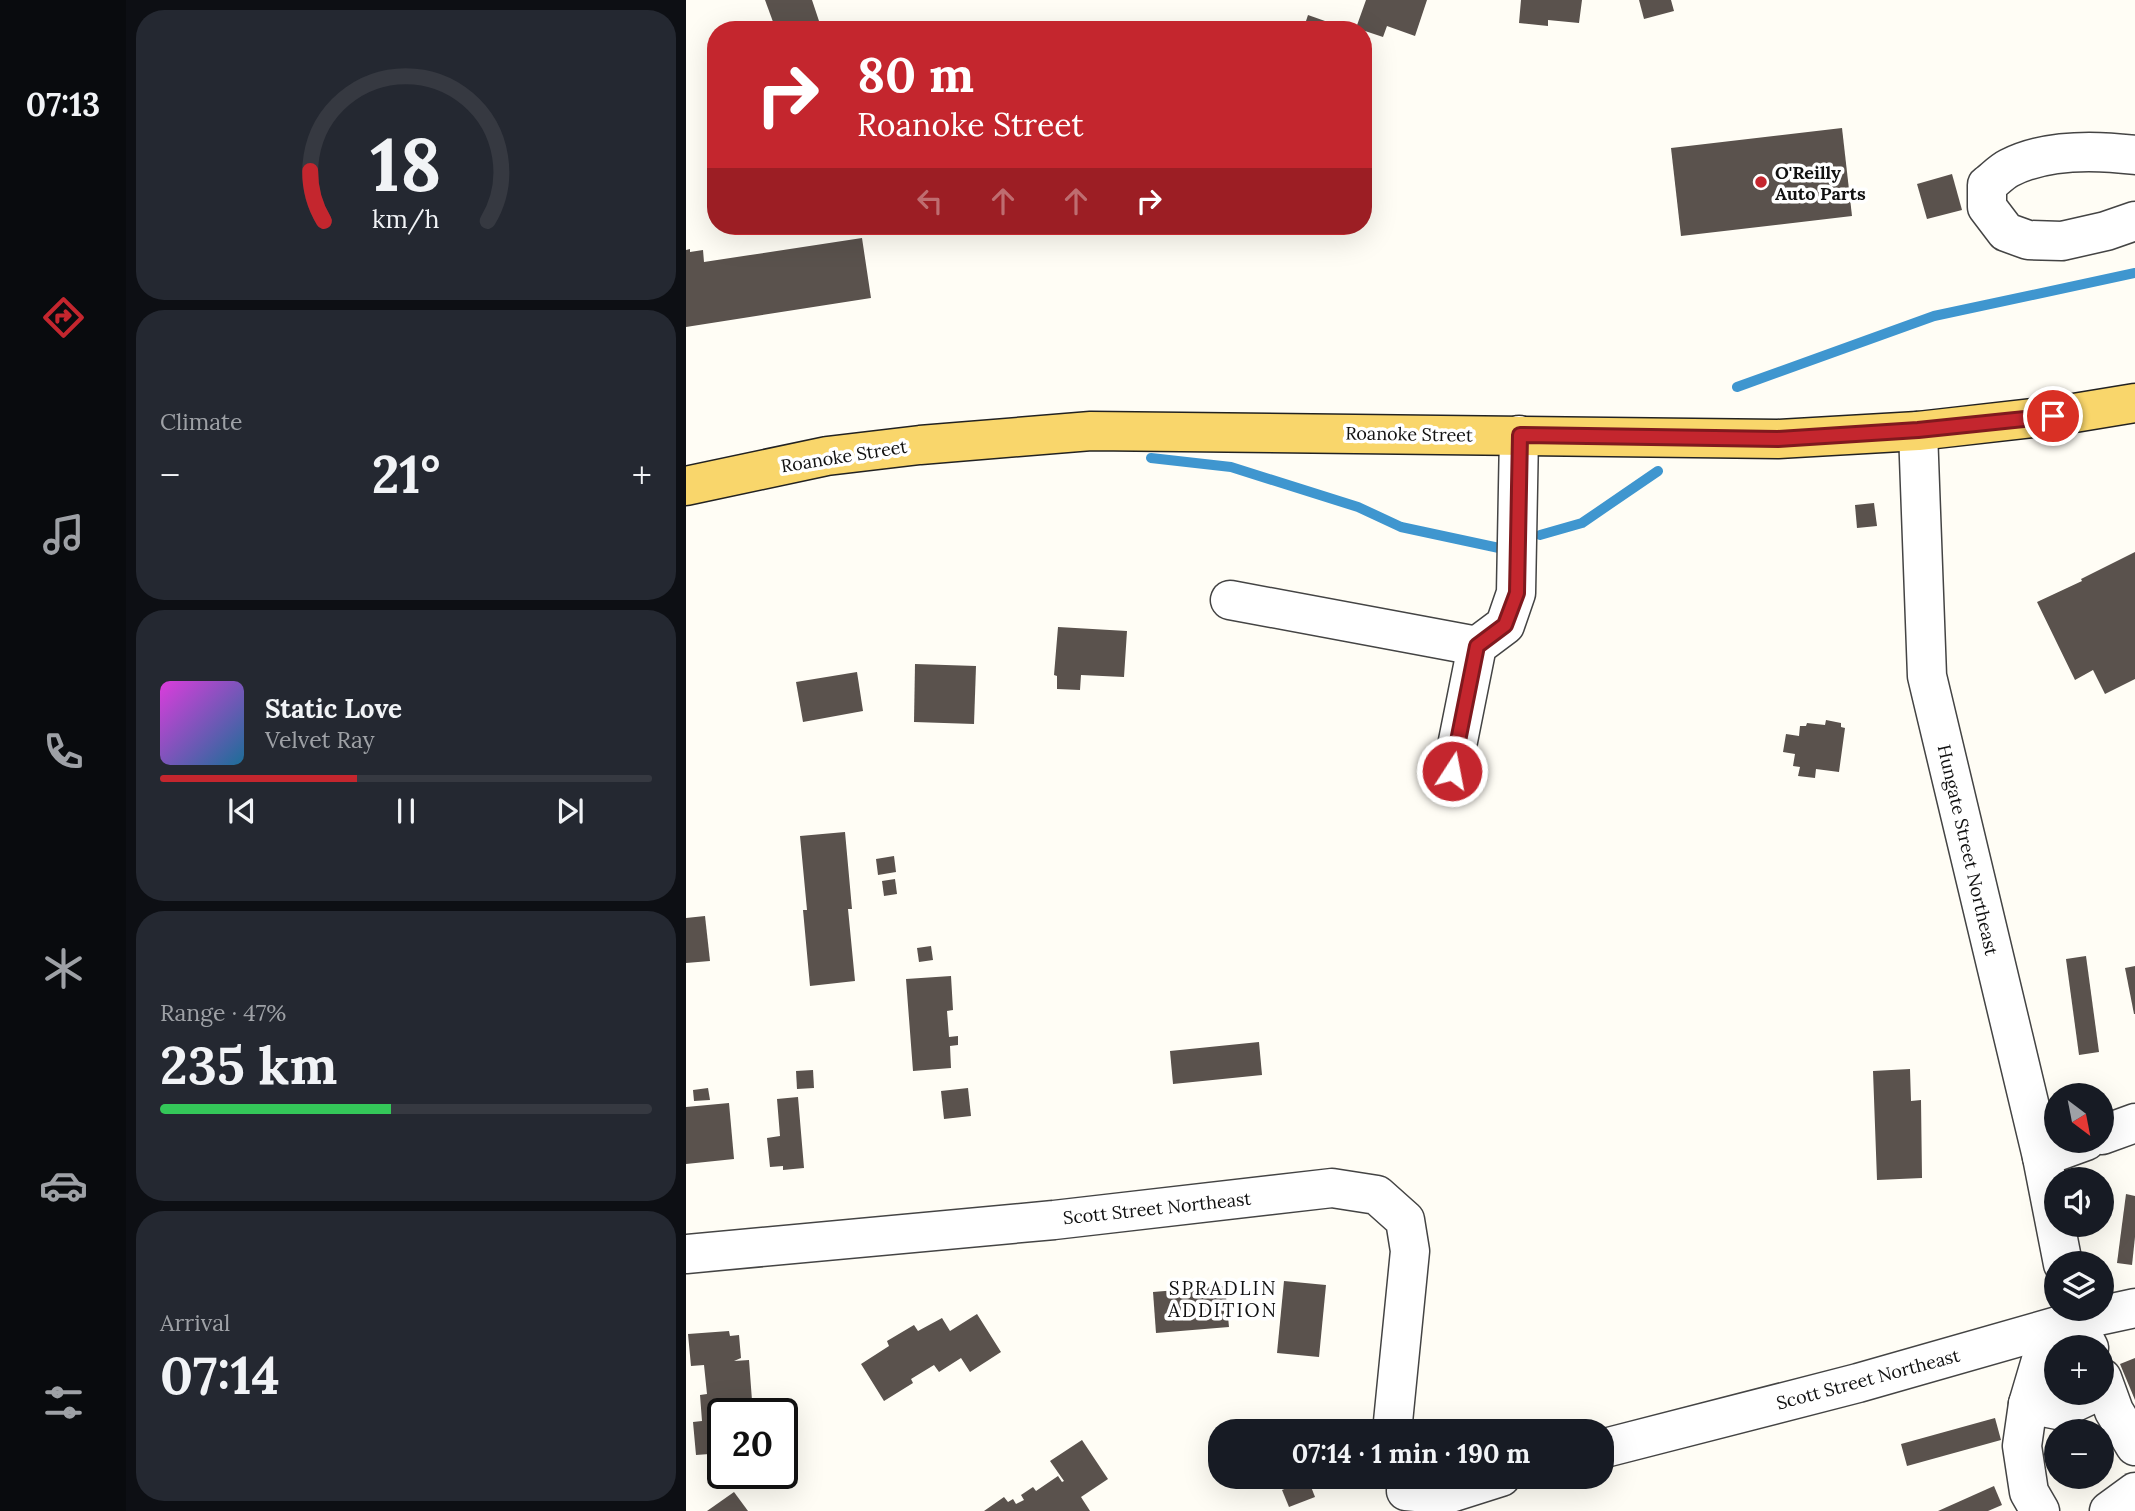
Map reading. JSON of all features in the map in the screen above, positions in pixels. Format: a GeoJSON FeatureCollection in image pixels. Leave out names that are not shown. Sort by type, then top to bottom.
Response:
{"type":"FeatureCollection","features":[{"type":"Feature","properties":{"kind":"main road","name":"Roanoke Street"},"geometry":{"type":"LineString","coordinates":[[686,485],[827,456],[920,445],[1091,431],[1778,439],[1918,430],[2053,416],[2135,403]]}},
{"type":"Feature","properties":{"kind":"street"},"geometry":{"type":"LineString","coordinates":[[2135,155],[2101,151],[2039,157],[2008,168],[1987,186],[1987,207],[2006,232],[2028,240],[2062,241],[2135,222]]}},
{"type":"Feature","properties":{"kind":"street","name":"Hungate Street Northeast"},"geometry":{"type":"LineString","coordinates":[[1918,430],[1927,676],[2042,1157],[2060,1251]]}},
{"type":"Feature","properties":{"kind":"street"},"geometry":{"type":"LineString","coordinates":[[1452,771],[1477,646],[1505,625],[1517,593],[1520,435]]}},
{"type":"Feature","properties":{"kind":"street"},"geometry":{"type":"LineString","coordinates":[[1230,600],[1477,646]]}},
{"type":"Feature","properties":{"kind":"street"},"geometry":{"type":"LineString","coordinates":[[2114,1131],[2135,1123]]}},
{"type":"Feature","properties":{"kind":"street"},"geometry":{"type":"LineString","coordinates":[[2042,1157],[2053,1153]]}},
{"type":"Feature","properties":{"kind":"street","name":"Scott Street Northeast"},"geometry":{"type":"LineString","coordinates":[[686,1254],[1054,1220],[1332,1188],[1377,1195],[1405,1220],[1410,1251],[1393,1419]]}},
{"type":"Feature","properties":{"kind":"street","name":"Scott Street Northeast"},"geometry":{"type":"LineString","coordinates":[[1614,1446],[2079,1326],[2135,1308]]}},
{"type":"Feature","properties":{"kind":"street"},"geometry":{"type":"LineString","coordinates":[[2040,1511],[2029,1492],[2022,1446],[2028,1404],[2041,1360],[2079,1326]]}},
{"type":"Feature","properties":{"kind":"street"},"geometry":{"type":"LineString","coordinates":[[2028,1404],[2058,1409],[2066,1405]]}},
{"type":"Feature","properties":{"kind":"street"},"geometry":{"type":"LineString","coordinates":[[2111,1405],[2135,1446]]}},
{"type":"Feature","properties":{"kind":"street"},"geometry":{"type":"LineString","coordinates":[[1400,1493],[1444,1495],[1463,1489]]}},
{"type":"Feature","properties":{"kind":"street"},"geometry":{"type":"LineString","coordinates":[[2109,1511],[2135,1492]]}},
{"type":"Feature","properties":{"kind":"building"},"geometry":{"type":"Polygon","coordinates":[[[765,0],[812,0],[819,21],[773,21],[765,0]]]}},
{"type":"Feature","properties":{"kind":"building"},"geometry":{"type":"Polygon","coordinates":[[[1366,0],[1427,0],[1415,36],[1387,26],[1383,37],[1372,33],[1372,21],[1358,21],[1366,0]]]}},
{"type":"Feature","properties":{"kind":"building"},"geometry":{"type":"Polygon","coordinates":[[[1521,0],[1582,0],[1579,23],[1548,20],[1548,26],[1519,23],[1521,0]]]}},
{"type":"Feature","properties":{"kind":"building"},"geometry":{"type":"Polygon","coordinates":[[[1639,0],[1671,0],[1674,11],[1644,19],[1639,0]]]}},
{"type":"Feature","properties":{"kind":"building"},"geometry":{"type":"Polygon","coordinates":[[[1308,15],[1325,21],[1306,21],[1308,15]]]}},
{"type":"Feature","properties":{"kind":"building","name":"O'Reilly Auto Parts"},"geometry":{"type":"Polygon","coordinates":[[[1842,128],[1852,216],[1681,236],[1671,148],[1842,128]]]}},
{"type":"Feature","properties":{"kind":"building"},"geometry":{"type":"Polygon","coordinates":[[[1952,174],[1962,210],[1927,219],[1917,184],[1952,174]]]}},
{"type":"Feature","properties":{"kind":"building"},"geometry":{"type":"Polygon","coordinates":[[[862,238],[871,298],[686,327],[686,250],[703,250],[704,262],[862,238]]]}},
{"type":"Feature","properties":{"kind":"building"},"geometry":{"type":"Polygon","coordinates":[[[1874,503],[1877,526],[1857,528],[1855,505],[1874,503]]]}},
{"type":"Feature","properties":{"kind":"building"},"geometry":{"type":"Polygon","coordinates":[[[2135,552],[2135,679],[2105,694],[2093,670],[2075,680],[2037,602],[2135,552]]]}},
{"type":"Feature","properties":{"kind":"building"},"geometry":{"type":"Polygon","coordinates":[[[1058,627],[1127,631],[1124,677],[1081,675],[1080,690],[1057,689],[1057,676],[1054,675],[1058,627]]]}},
{"type":"Feature","properties":{"kind":"building"},"geometry":{"type":"Polygon","coordinates":[[[915,664],[976,666],[974,724],[914,722],[915,664]]]}},
{"type":"Feature","properties":{"kind":"building"},"geometry":{"type":"Polygon","coordinates":[[[857,672],[863,711],[803,722],[796,682],[857,672]]]}},
{"type":"Feature","properties":{"kind":"building"},"geometry":{"type":"Polygon","coordinates":[[[1826,720],[1841,723],[1841,727],[1845,728],[1839,772],[1816,769],[1815,778],[1798,776],[1800,767],[1793,766],[1795,754],[1783,752],[1786,734],[1799,736],[1800,726],[1806,726],[1807,723],[1825,725],[1826,720]]]}},
{"type":"Feature","properties":{"kind":"building"},"geometry":{"type":"Polygon","coordinates":[[[845,832],[852,909],[848,909],[855,981],[810,986],[800,836],[845,832]]]}},
{"type":"Feature","properties":{"kind":"building"},"geometry":{"type":"Polygon","coordinates":[[[894,856],[896,872],[878,875],[876,859],[894,856]]]}},
{"type":"Feature","properties":{"kind":"building"},"geometry":{"type":"Polygon","coordinates":[[[895,879],[897,894],[884,896],[882,881],[895,879]]]}},
{"type":"Feature","properties":{"kind":"building"},"geometry":{"type":"Polygon","coordinates":[[[705,916],[710,961],[686,963],[686,918],[705,916]]]}},
{"type":"Feature","properties":{"kind":"building"},"geometry":{"type":"Polygon","coordinates":[[[931,946],[933,960],[919,962],[917,948],[931,946]]]}},
{"type":"Feature","properties":{"kind":"building"},"geometry":{"type":"Polygon","coordinates":[[[2086,956],[2099,1052],[2079,1055],[2066,959],[2086,956]]]}},
{"type":"Feature","properties":{"kind":"building"},"geometry":{"type":"Polygon","coordinates":[[[2135,966],[2135,1014],[2134,1014],[2125,968],[2135,966]]]}},
{"type":"Feature","properties":{"kind":"building"},"geometry":{"type":"Polygon","coordinates":[[[951,976],[953,1010],[947,1011],[949,1037],[958,1036],[958,1045],[950,1046],[951,1068],[913,1071],[906,979],[951,976]]]}},
{"type":"Feature","properties":{"kind":"building"},"geometry":{"type":"Polygon","coordinates":[[[1259,1042],[1262,1075],[1173,1084],[1170,1051],[1259,1042]]]}},
{"type":"Feature","properties":{"kind":"building"},"geometry":{"type":"Polygon","coordinates":[[[1910,1069],[1911,1101],[1921,1100],[1922,1178],[1877,1180],[1873,1071],[1910,1069]]]}},
{"type":"Feature","properties":{"kind":"building"},"geometry":{"type":"Polygon","coordinates":[[[813,1070],[814,1088],[797,1089],[796,1071],[813,1070]]]}},
{"type":"Feature","properties":{"kind":"building"},"geometry":{"type":"Polygon","coordinates":[[[708,1088],[710,1100],[694,1101],[693,1090],[708,1088]]]}},
{"type":"Feature","properties":{"kind":"building"},"geometry":{"type":"Polygon","coordinates":[[[968,1088],[971,1116],[944,1119],[941,1091],[968,1088]]]}},
{"type":"Feature","properties":{"kind":"building"},"geometry":{"type":"Polygon","coordinates":[[[798,1097],[804,1168],[783,1170],[783,1166],[770,1167],[767,1138],[780,1136],[777,1099],[798,1097]]]}},
{"type":"Feature","properties":{"kind":"building"},"geometry":{"type":"Polygon","coordinates":[[[729,1103],[734,1159],[686,1164],[686,1107],[729,1103]]]}},
{"type":"Feature","properties":{"kind":"building"},"geometry":{"type":"Polygon","coordinates":[[[2126,1194],[2135,1196],[2132,1265],[2117,1263],[2126,1194]]]}},
{"type":"Feature","properties":{"kind":"building"},"geometry":{"type":"Polygon","coordinates":[[[1284,1281],[1326,1285],[1319,1357],[1277,1353],[1284,1281]]]}},
{"type":"Feature","properties":{"kind":"building"},"geometry":{"type":"Polygon","coordinates":[[[1225,1286],[1229,1327],[1156,1333],[1153,1292],[1225,1286]]]}},
{"type":"Feature","properties":{"kind":"building"},"geometry":{"type":"Polygon","coordinates":[[[977,1314],[1001,1352],[970,1372],[961,1358],[939,1372],[934,1365],[911,1379],[913,1383],[884,1401],[861,1364],[889,1346],[887,1341],[914,1325],[918,1331],[942,1318],[950,1331],[977,1314]]]}},
{"type":"Feature","properties":{"kind":"building"},"geometry":{"type":"Polygon","coordinates":[[[729,1331],[730,1336],[739,1335],[741,1358],[734,1361],[749,1360],[752,1398],[707,1398],[707,1454],[696,1455],[693,1422],[702,1421],[700,1395],[707,1394],[704,1365],[691,1366],[688,1334],[729,1331]]]}},
{"type":"Feature","properties":{"kind":"building"},"geometry":{"type":"Polygon","coordinates":[[[2135,1358],[2135,1400],[2120,1364],[2135,1358]]]}},
{"type":"Feature","properties":{"kind":"building"},"geometry":{"type":"Polygon","coordinates":[[[1995,1418],[2001,1440],[1907,1466],[1901,1444],[1995,1418]]]}},
{"type":"Feature","properties":{"kind":"building"},"geometry":{"type":"Polygon","coordinates":[[[1082,1440],[1108,1479],[1081,1497],[1090,1511],[984,1511],[1004,1497],[1008,1502],[1013,1499],[1016,1504],[1024,1500],[1021,1495],[1033,1487],[1036,1491],[1058,1476],[1064,1481],[1050,1461],[1082,1440]]]}},
{"type":"Feature","properties":{"kind":"building"},"geometry":{"type":"Polygon","coordinates":[[[1994,1486],[2002,1505],[1988,1511],[1938,1511],[1994,1486]]]}},
{"type":"Feature","properties":{"kind":"building"},"geometry":{"type":"Polygon","coordinates":[[[1312,1489],[1315,1497],[1289,1507],[1282,1490],[1312,1489]]]}},
{"type":"Feature","properties":{"kind":"building"},"geometry":{"type":"Polygon","coordinates":[[[734,1492],[748,1511],[707,1511],[734,1492]]]}},
{"type":"Feature","properties":{"kind":"waterway"},"geometry":{"type":"LineString","coordinates":[[1737,387],[1934,316],[2135,273]]}},
{"type":"Feature","properties":{"kind":"waterway"},"geometry":{"type":"LineString","coordinates":[[1151,458],[1231,467],[1358,507],[1401,527],[1499,548]]}},
{"type":"Feature","properties":{"kind":"waterway"},"geometry":{"type":"LineString","coordinates":[[1540,535],[1582,523],[1658,471]]}},
{"type":"Feature","properties":{"kind":"place","name":"O'Reilly Auto Parts"},"geometry":{"type":"Point","coordinates":[1761,182]}},
{"type":"Feature","properties":{"kind":"district","name":"SPRADLIN ADDITION"},"geometry":{"type":"Point","coordinates":[1223,1299]}},
{"type":"Feature","properties":{"kind":"route"},"geometry":{"type":"LineString","coordinates":[[1452,771],[1477,646],[1505,625],[1517,593],[1520,435],[1778,439],[1918,430],[2053,416]]}}]}
